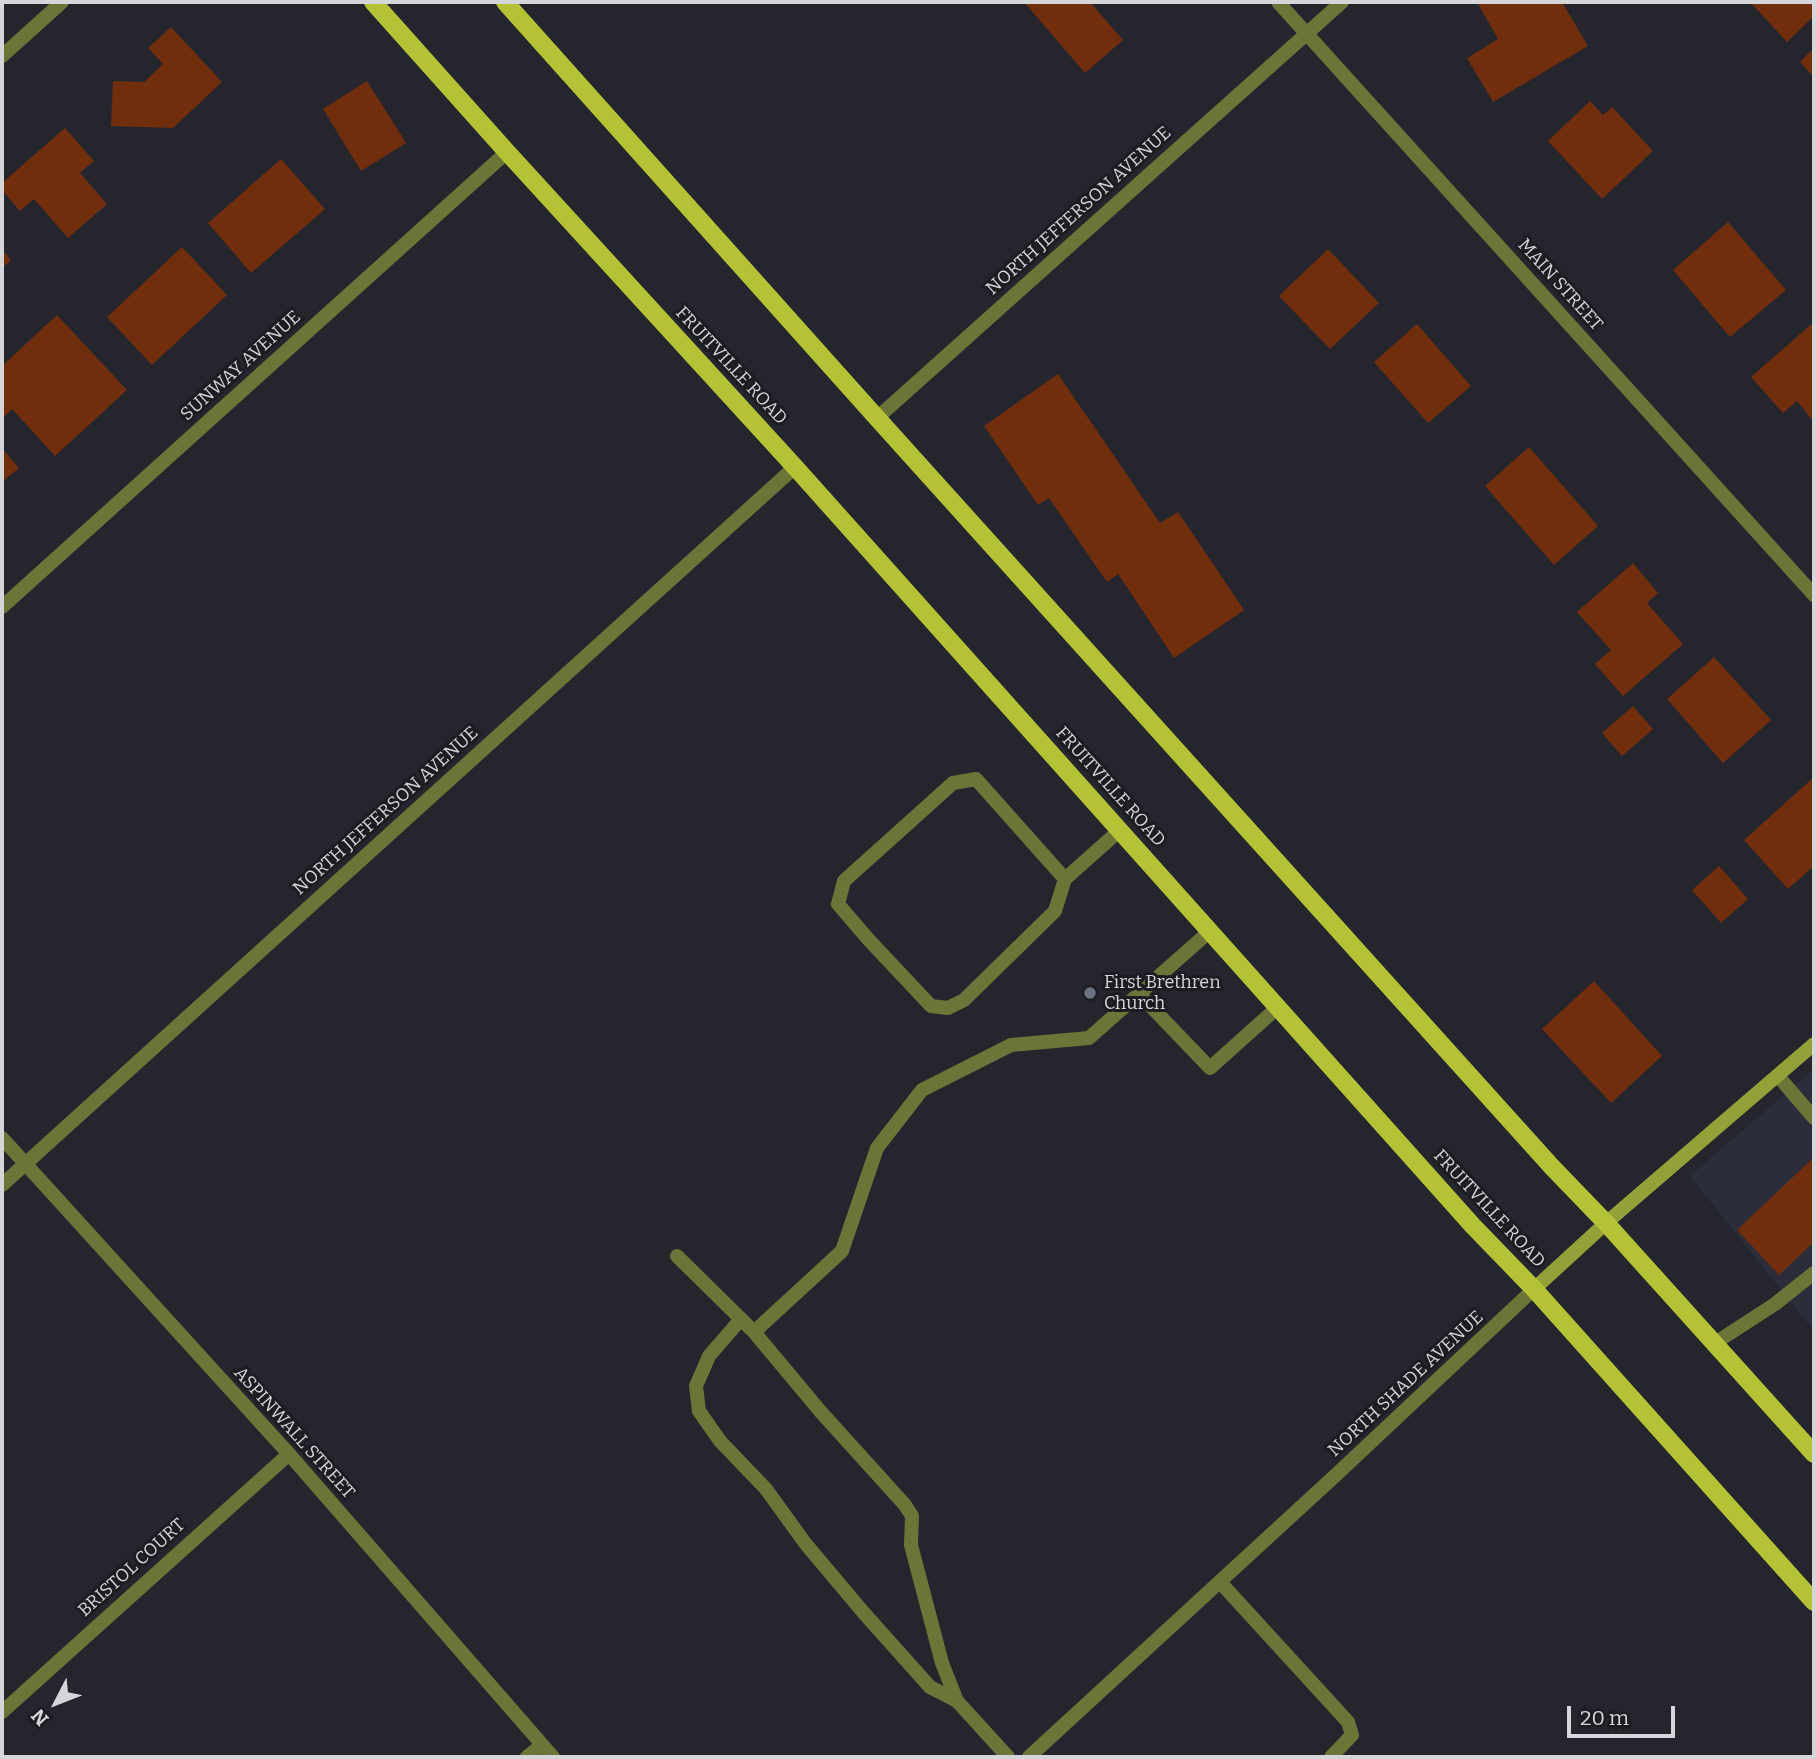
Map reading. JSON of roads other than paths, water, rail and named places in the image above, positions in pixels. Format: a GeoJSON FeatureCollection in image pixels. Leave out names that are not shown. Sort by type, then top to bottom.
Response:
{"type":"FeatureCollection","features":[{"type":"Feature","properties":{"kind":"main road","name":"FRUITVILLE ROAD"},"geometry":{"type":"LineString","coordinates":[[373,2],[796,467],[1473,1226],[1534,1289],[1814,1602]]}},
{"type":"Feature","properties":{"kind":"main road"},"geometry":{"type":"LineString","coordinates":[[505,2],[1552,1167],[1606,1223],[1814,1454]]}},
{"type":"Feature","properties":{"kind":"street"},"geometry":{"type":"LineString","coordinates":[[2,56],[62,2]]}},
{"type":"Feature","properties":{"kind":"street","name":"MAIN STREET"},"geometry":{"type":"LineString","coordinates":[[1278,2],[1814,595]]}},
{"type":"Feature","properties":{"kind":"street","name":"NORTH JEFFERSON AVENUE"},"geometry":{"type":"LineString","coordinates":[[877,418],[1342,2]]}},
{"type":"Feature","properties":{"kind":"street","name":"SUNWAY AVENUE"},"geometry":{"type":"LineString","coordinates":[[2,607],[507,152]]}},
{"type":"Feature","properties":{"kind":"street","name":"NORTH JEFFERSON AVENUE"},"geometry":{"type":"LineString","coordinates":[[2,1185],[796,467]]}},
{"type":"Feature","properties":{"kind":"street"},"geometry":{"type":"LineString","coordinates":[[1065,879],[976,779],[953,783],[844,881],[838,904],[931,1006],[948,1008],[964,999],[1055,911],[1065,879],[1120,830]]}},
{"type":"Feature","properties":{"kind":"street"},"geometry":{"type":"LineString","coordinates":[[754,1332],[842,1251],[877,1148],[922,1090],[1011,1045],[1089,1038],[1210,931]]}},
{"type":"Feature","properties":{"kind":"street"},"geometry":{"type":"LineString","coordinates":[[1139,994],[1210,1068],[1278,1007]]}},
{"type":"Feature","properties":{"kind":"street","name":"NORTH SHADE AVENUE"},"geometry":{"type":"LineString","coordinates":[[1029,1757],[1606,1223],[1814,1044]]}},
{"type":"Feature","properties":{"kind":"street"},"geometry":{"type":"LineString","coordinates":[[1778,1076],[1814,1118]]}},
{"type":"Feature","properties":{"kind":"street","name":"ASPINWALL STREET"},"geometry":{"type":"LineString","coordinates":[[2,1138],[289,1454],[553,1757]]}},
{"type":"Feature","properties":{"kind":"street"},"geometry":{"type":"LineString","coordinates":[[677,1256],[754,1332],[912,1516],[911,1545],[942,1663],[957,1701]]}},
{"type":"Feature","properties":{"kind":"street"},"geometry":{"type":"LineString","coordinates":[[1714,1343],[1774,1304],[1814,1273]]}},
{"type":"Feature","properties":{"kind":"street"},"geometry":{"type":"LineString","coordinates":[[741,1319],[709,1356],[696,1386],[699,1411],[720,1441],[766,1489],[805,1543],[930,1687],[957,1701],[1008,1757]]}},
{"type":"Feature","properties":{"kind":"street","name":"BRISTOL COURT"},"geometry":{"type":"LineString","coordinates":[[2,1712],[289,1454]]}},
{"type":"Feature","properties":{"kind":"street"},"geometry":{"type":"LineString","coordinates":[[1220,1582],[1348,1722],[1352,1735],[1331,1757]]}},
{"type":"Feature","properties":{"kind":"street"},"geometry":{"type":"LineString","coordinates":[[527,1757],[542,1745]]}},
{"type":"Feature","properties":{"kind":"place","name":"First Brethren Church"},"geometry":{"type":"Point","coordinates":[1090,993]}}]}
